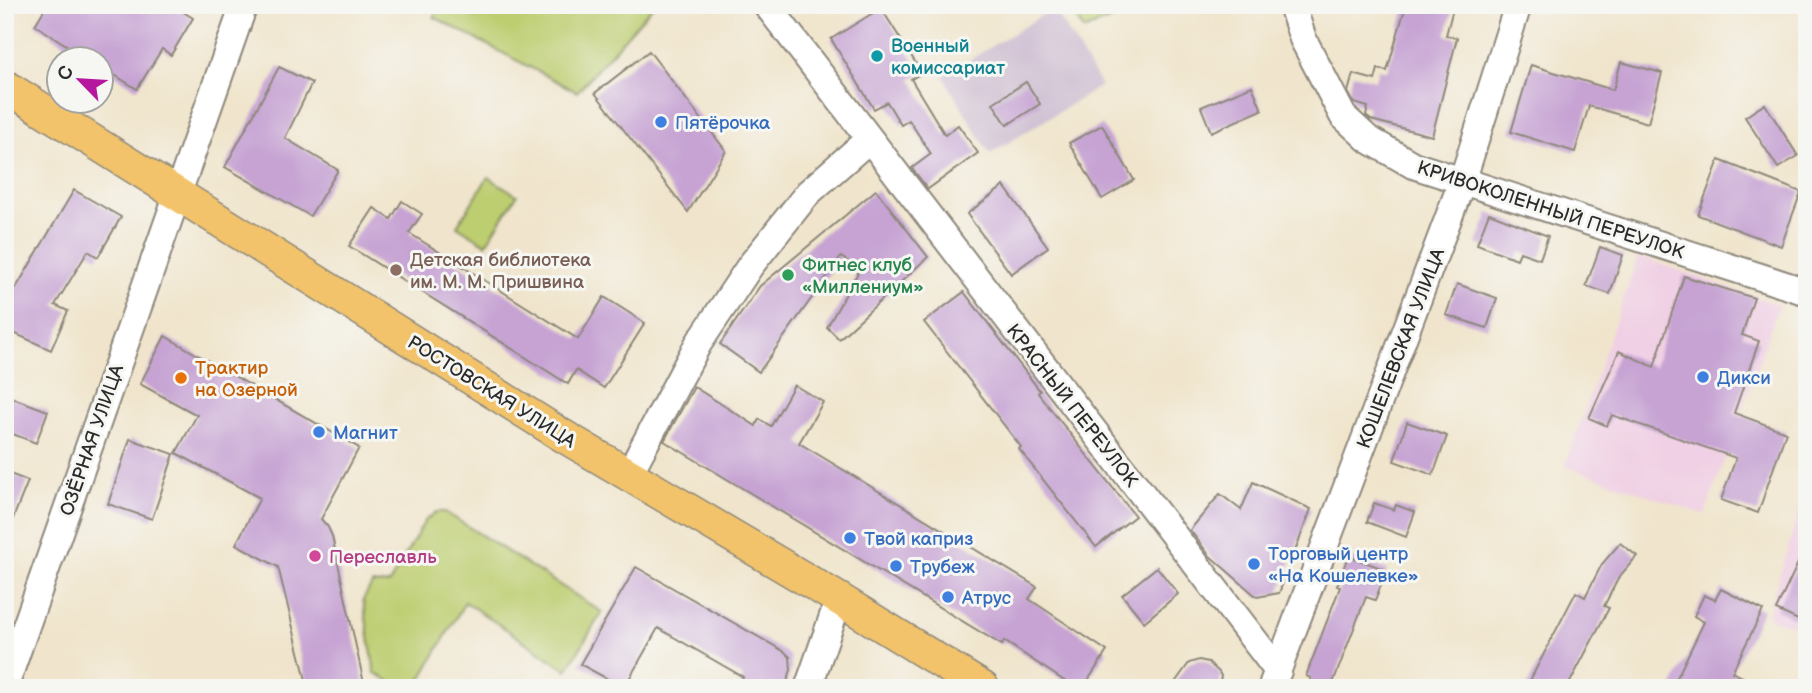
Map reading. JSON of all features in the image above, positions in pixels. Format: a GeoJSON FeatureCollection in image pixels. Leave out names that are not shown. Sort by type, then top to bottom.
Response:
{"type":"FeatureCollection","features":[{"type":"Feature","properties":{"kind":"main road","name":"РОСТОВСКАЯ УЛИЦА"},"geometry":{"type":"LineString","coordinates":[[5,86],[549,427],[983,688]]}},
{"type":"Feature","properties":{"kind":"street","name":"ОЗЁРНАЯ УЛИЦА"},"geometry":{"type":"LineString","coordinates":[[5,686],[12,643],[244,5]]}},
{"type":"Feature","properties":{"kind":"street","name":"КРАСНЫЙ ПЕРЕУЛОК"},"geometry":{"type":"LineString","coordinates":[[767,5],[1274,679]]}},
{"type":"Feature","properties":{"kind":"street","name":"КРИВОКОЛЕННЫЙ ПЕРЕУЛОК"},"geometry":{"type":"LineString","coordinates":[[1292,5],[1303,39],[1343,116],[1368,139],[1413,165],[1807,292]]}},
{"type":"Feature","properties":{"kind":"street","name":"КОШЕЛЕВСКАЯ УЛИЦА"},"geometry":{"type":"LineString","coordinates":[[1274,679],[1462,182],[1518,5]]}},
{"type":"Feature","properties":{"kind":"street"},"geometry":{"type":"LineString","coordinates":[[629,474],[698,344],[750,267],[808,192],[869,140]]}},
{"type":"Feature","properties":{"kind":"street"},"geometry":{"type":"LineString","coordinates":[[808,688],[839,599]]}},
{"type":"Feature","properties":{"kind":"shaded area"},"geometry":{"type":"Polygon","coordinates":[[[1054,8],[1101,86],[990,154],[943,76],[1054,8]]]}},
{"type":"Feature","properties":{"kind":"shaded area"},"geometry":{"type":"Polygon","coordinates":[[[1638,256],[1779,305],[1705,515],[1565,466],[1638,256]]]}},
{"type":"Feature","properties":{"kind":"shaded area"},"geometry":{"type":"Polygon","coordinates":[[[1807,484],[1807,631],[1767,617],[1807,484]]]}},
{"type":"Feature","properties":{"kind":"green space"},"geometry":{"type":"Polygon","coordinates":[[[439,5],[654,5],[577,92],[434,17],[439,5]]]}},
{"type":"Feature","properties":{"kind":"green space"},"geometry":{"type":"Polygon","coordinates":[[[1068,5],[1146,5],[1084,30],[1068,5]]]}},
{"type":"Feature","properties":{"kind":"green space"},"geometry":{"type":"Polygon","coordinates":[[[488,177],[517,195],[486,244],[457,226],[488,177]]]}},
{"type":"Feature","properties":{"kind":"green space"},"geometry":{"type":"Polygon","coordinates":[[[436,512],[445,512],[602,612],[567,670],[465,602],[416,688],[402,688],[375,673],[363,600],[372,584],[389,584],[425,521],[436,512]]]}},
{"type":"Feature","properties":{"kind":"building"},"geometry":{"type":"Polygon","coordinates":[[[47,5],[172,5],[193,18],[171,55],[162,49],[137,89],[116,76],[116,46],[68,46],[35,25],[47,5]]]}},
{"type":"Feature","properties":{"kind":"building"},"geometry":{"type":"Polygon","coordinates":[[[1406,5],[1454,5],[1446,35],[1457,38],[1432,136],[1371,120],[1366,116],[1368,107],[1354,103],[1348,92],[1353,74],[1375,80],[1378,69],[1387,71],[1406,5]]]}},
{"type":"Feature","properties":{"kind":"building","name":"Военный комиссариат"},"geometry":{"type":"Polygon","coordinates":[[[881,8],[922,73],[911,79],[945,135],[958,125],[978,153],[928,189],[912,168],[931,154],[909,120],[901,125],[887,102],[874,109],[831,39],[881,8]]]}},
{"type":"Feature","properties":{"kind":"building","name":"Пятёрочка"},"geometry":{"type":"Polygon","coordinates":[[[649,51],[726,151],[688,212],[595,93],[649,51]]]}},
{"type":"Feature","properties":{"kind":"building"},"geometry":{"type":"Polygon","coordinates":[[[1621,62],[1662,73],[1648,123],[1589,106],[1575,152],[1511,132],[1531,65],[1613,90],[1621,62]]]}},
{"type":"Feature","properties":{"kind":"building"},"geometry":{"type":"Polygon","coordinates":[[[279,67],[312,83],[285,138],[338,170],[310,216],[225,167],[279,67]]]}},
{"type":"Feature","properties":{"kind":"building"},"geometry":{"type":"Polygon","coordinates":[[[1026,82],[1040,104],[1007,125],[993,103],[1026,82]]]}},
{"type":"Feature","properties":{"kind":"building"},"geometry":{"type":"Polygon","coordinates":[[[1252,86],[1262,110],[1211,132],[1201,107],[1252,86]]]}},
{"type":"Feature","properties":{"kind":"building"},"geometry":{"type":"Polygon","coordinates":[[[1765,104],[1798,156],[1778,168],[1745,117],[1765,104]]]}},
{"type":"Feature","properties":{"kind":"building"},"geometry":{"type":"Polygon","coordinates":[[[1102,125],[1134,180],[1102,199],[1069,143],[1102,125]]]}},
{"type":"Feature","properties":{"kind":"building"},"geometry":{"type":"Polygon","coordinates":[[[1719,160],[1801,192],[1781,246],[1698,215],[1719,160]]]}},
{"type":"Feature","properties":{"kind":"building"},"geometry":{"type":"Polygon","coordinates":[[[1004,186],[1048,247],[1011,274],[967,214],[1004,186]]]}},
{"type":"Feature","properties":{"kind":"building"},"geometry":{"type":"Polygon","coordinates":[[[74,190],[121,217],[98,257],[88,251],[55,305],[68,311],[51,350],[5,329],[5,283],[16,288],[74,190]]]}},
{"type":"Feature","properties":{"kind":"building"},"geometry":{"type":"Polygon","coordinates":[[[876,190],[928,257],[839,339],[827,327],[860,269],[841,257],[759,372],[720,344],[760,286],[876,190]]]}},
{"type":"Feature","properties":{"kind":"building"},"geometry":{"type":"Polygon","coordinates":[[[402,201],[422,214],[409,233],[578,339],[604,297],[645,323],[604,388],[576,370],[568,384],[349,246],[374,208],[391,219],[402,201]]]}},
{"type":"Feature","properties":{"kind":"building"},"geometry":{"type":"Polygon","coordinates":[[[1489,213],[1548,236],[1540,259],[1520,252],[1517,259],[1477,244],[1489,213]]]}},
{"type":"Feature","properties":{"kind":"building"},"geometry":{"type":"Polygon","coordinates":[[[1600,247],[1623,255],[1610,294],[1586,286],[1600,247]]]}},
{"type":"Feature","properties":{"kind":"building"},"geometry":{"type":"Polygon","coordinates":[[[1684,276],[1754,298],[1742,335],[1759,341],[1734,413],[1786,432],[1758,513],[1721,500],[1736,458],[1612,415],[1607,426],[1589,418],[1619,351],[1654,367],[1684,276]]]}},
{"type":"Feature","properties":{"kind":"building"},"geometry":{"type":"Polygon","coordinates":[[[1457,284],[1497,298],[1487,328],[1446,315],[1457,284]]]}},
{"type":"Feature","properties":{"kind":"building"},"geometry":{"type":"Polygon","coordinates":[[[964,292],[1040,391],[1038,393],[1135,516],[1096,547],[924,322],[964,292]]]}},
{"type":"Feature","properties":{"kind":"building"},"geometry":{"type":"Polygon","coordinates":[[[165,336],[359,448],[321,519],[332,536],[365,688],[308,688],[278,567],[236,544],[260,498],[176,453],[197,415],[140,384],[165,336]]]}},
{"type":"Feature","properties":{"kind":"building"},"geometry":{"type":"Polygon","coordinates":[[[794,385],[823,402],[799,443],[1037,587],[1029,599],[1107,651],[1083,688],[1075,688],[1004,641],[1002,645],[664,441],[694,387],[756,426],[759,419],[771,426],[794,385]]]}},
{"type":"Feature","properties":{"kind":"building"},"geometry":{"type":"Polygon","coordinates":[[[5,395],[48,411],[36,443],[5,431],[5,395]]]}},
{"type":"Feature","properties":{"kind":"building"},"geometry":{"type":"Polygon","coordinates":[[[1407,422],[1447,436],[1433,475],[1394,461],[1407,422]]]}},
{"type":"Feature","properties":{"kind":"building"},"geometry":{"type":"Polygon","coordinates":[[[130,439],[174,454],[152,519],[108,504],[130,439]]]}},
{"type":"Feature","properties":{"kind":"building"},"geometry":{"type":"Polygon","coordinates":[[[5,472],[28,481],[6,536],[5,536],[5,472]]]}},
{"type":"Feature","properties":{"kind":"building","name":"Торговый центр «На Кошелевке»"},"geometry":{"type":"Polygon","coordinates":[[[1253,482],[1311,509],[1279,593],[1257,597],[1210,556],[1190,530],[1220,494],[1241,510],[1253,482]]]}},
{"type":"Feature","properties":{"kind":"building"},"geometry":{"type":"Polygon","coordinates":[[[1374,503],[1394,510],[1396,505],[1415,512],[1406,537],[1367,522],[1374,503]]]}},
{"type":"Feature","properties":{"kind":"building"},"geometry":{"type":"Polygon","coordinates":[[[1620,543],[1637,556],[1619,577],[1604,606],[1609,608],[1567,688],[1526,688],[1576,592],[1585,597],[1602,564],[1620,543]]]}},
{"type":"Feature","properties":{"kind":"building"},"geometry":{"type":"Polygon","coordinates":[[[1807,544],[1807,624],[1776,610],[1807,544]]]}},
{"type":"Feature","properties":{"kind":"building"},"geometry":{"type":"Polygon","coordinates":[[[1348,556],[1387,570],[1375,600],[1366,597],[1331,688],[1307,688],[1311,678],[1306,676],[1340,587],[1337,586],[1348,556]]]}},
{"type":"Feature","properties":{"kind":"building"},"geometry":{"type":"Polygon","coordinates":[[[636,567],[785,652],[790,657],[791,670],[785,688],[740,688],[743,677],[658,628],[624,688],[580,664],[636,567]]]}},
{"type":"Feature","properties":{"kind":"building"},"geometry":{"type":"Polygon","coordinates":[[[1157,567],[1178,594],[1144,622],[1122,595],[1157,567]]]}},
{"type":"Feature","properties":{"kind":"building"},"geometry":{"type":"Polygon","coordinates":[[[1721,589],[1763,610],[1732,672],[1765,688],[1672,688],[1704,622],[1694,616],[1704,595],[1715,600],[1721,589]]]}},
{"type":"Feature","properties":{"kind":"building"},"geometry":{"type":"Polygon","coordinates":[[[1199,660],[1208,662],[1219,672],[1219,688],[1171,688],[1189,663],[1199,660]]]}},
{"type":"Feature","properties":{"kind":"place","name":"Военный комиссариат"},"geometry":{"type":"Point","coordinates":[877,56]}},
{"type":"Feature","properties":{"kind":"place","name":"Пятёрочка"},"geometry":{"type":"Point","coordinates":[661,122]}},
{"type":"Feature","properties":{"kind":"place","name":"Детская библиотека им. М. М. Пришвина"},"geometry":{"type":"Point","coordinates":[396,270]}},
{"type":"Feature","properties":{"kind":"place","name":"Фитнес клуб «Миллениум»"},"geometry":{"type":"Point","coordinates":[788,275]}},
{"type":"Feature","properties":{"kind":"place","name":"Дикси"},"geometry":{"type":"Point","coordinates":[1703,377]}},
{"type":"Feature","properties":{"kind":"place","name":"Трактир на Озерной"},"geometry":{"type":"Point","coordinates":[181,378]}},
{"type":"Feature","properties":{"kind":"place","name":"Магнит"},"geometry":{"type":"Point","coordinates":[319,432]}},
{"type":"Feature","properties":{"kind":"place","name":"Твой каприз"},"geometry":{"type":"Point","coordinates":[850,538]}},
{"type":"Feature","properties":{"kind":"place","name":"Переславль"},"geometry":{"type":"Point","coordinates":[315,556]}},
{"type":"Feature","properties":{"kind":"place","name":"Торговый центр «На Кошелевке»"},"geometry":{"type":"Point","coordinates":[1254,564]}},
{"type":"Feature","properties":{"kind":"place","name":"Трубеж"},"geometry":{"type":"Point","coordinates":[896,566]}},
{"type":"Feature","properties":{"kind":"place","name":"Атрус"},"geometry":{"type":"Point","coordinates":[948,597]}}]}
